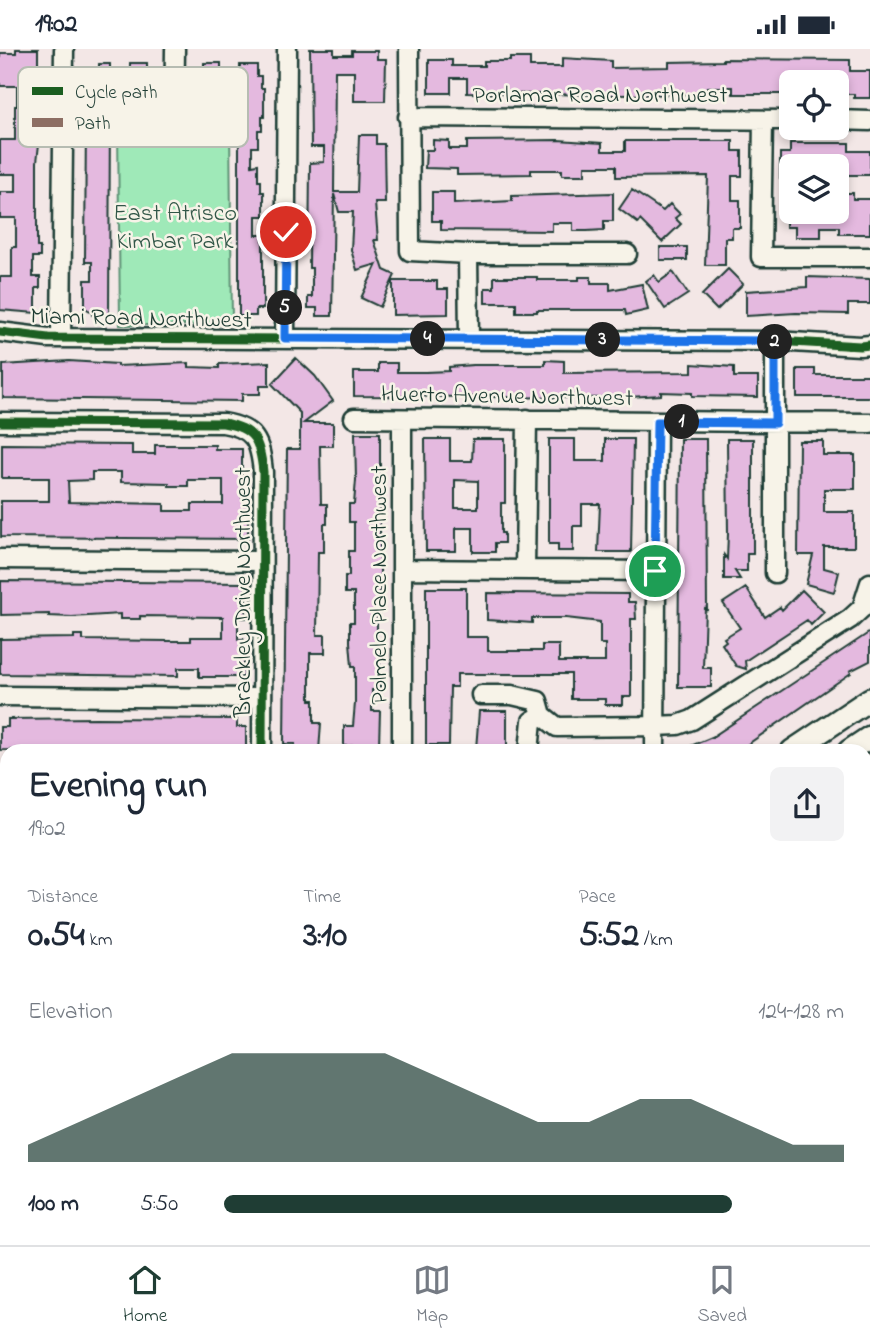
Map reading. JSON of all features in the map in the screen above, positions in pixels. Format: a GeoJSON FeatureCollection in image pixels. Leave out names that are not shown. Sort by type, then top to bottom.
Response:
{"type":"FeatureCollection","features":[{"type":"Feature","properties":{"kind":"main road"},"geometry":{"type":"LineString","coordinates":[[802,744],[870,699]]}},
{"type":"Feature","properties":{"kind":"street"},"geometry":{"type":"LineString","coordinates":[[64,49],[64,67]]}},
{"type":"Feature","properties":{"kind":"street"},"geometry":{"type":"LineString","coordinates":[[175,49],[175,67]]}},
{"type":"Feature","properties":{"kind":"street"},"geometry":{"type":"LineString","coordinates":[[285,338],[287,49]]}},
{"type":"Feature","properties":{"kind":"street"},"geometry":{"type":"LineString","coordinates":[[409,49],[410,251],[468,254],[627,254]]}},
{"type":"Feature","properties":{"kind":"street","name":"Porlamar Road Northwest"},"geometry":{"type":"LineString","coordinates":[[408,117],[779,120]]}},
{"type":"Feature","properties":{"kind":"street"},"geometry":{"type":"LineString","coordinates":[[764,120],[761,257],[870,257]]}},
{"type":"Feature","properties":{"kind":"street"},"geometry":{"type":"LineString","coordinates":[[849,120],[870,121]]}},
{"type":"Feature","properties":{"kind":"street"},"geometry":{"type":"LineString","coordinates":[[61,337],[63,147]]}},
{"type":"Feature","properties":{"kind":"street"},"geometry":{"type":"LineString","coordinates":[[468,254],[469,339]]}},
{"type":"Feature","properties":{"kind":"street","name":"Miami Road Northwest"},"geometry":{"type":"LineString","coordinates":[[0,332],[61,337],[775,341],[870,345]]}},
{"type":"Feature","properties":{"kind":"street"},"geometry":{"type":"LineString","coordinates":[[775,341],[775,573]]}},
{"type":"Feature","properties":{"kind":"street","name":"Huerto Avenue Northwest"},"geometry":{"type":"LineString","coordinates":[[354,418],[870,423]]}},
{"type":"Feature","properties":{"kind":"street","name":"Polmelo Place Northwest"},"geometry":{"type":"LineString","coordinates":[[402,419],[402,744]]}},
{"type":"Feature","properties":{"kind":"street"},"geometry":{"type":"LineString","coordinates":[[526,570],[527,419]]}},
{"type":"Feature","properties":{"kind":"street","name":"Brackley Drive Northwest"},"geometry":{"type":"LineString","coordinates":[[0,422],[223,423],[243,427],[253,435],[259,446],[263,472],[262,744]]}},
{"type":"Feature","properties":{"kind":"street"},"geometry":{"type":"LineString","coordinates":[[655,744],[657,422]]}},
{"type":"Feature","properties":{"kind":"street"},"geometry":{"type":"LineString","coordinates":[[0,559],[261,561]]}},
{"type":"Feature","properties":{"kind":"street"},"geometry":{"type":"LineString","coordinates":[[402,569],[655,571]]}},
{"type":"Feature","properties":{"kind":"street"},"geometry":{"type":"LineString","coordinates":[[481,695],[526,697],[538,701],[542,715],[557,727],[678,725],[706,712],[850,619],[867,600],[870,583]]}},
{"type":"Feature","properties":{"kind":"street"},"geometry":{"type":"LineString","coordinates":[[0,696],[261,698]]}},
{"type":"Feature","properties":{"kind":"street"},"geometry":{"type":"LineString","coordinates":[[530,744],[533,721],[542,715]]}},
{"type":"Feature","properties":{"kind":"green space","name":"East Atrisco Kimbar Park"},"geometry":{"type":"Polygon","coordinates":[[[118,147],[230,147],[232,325],[120,325],[118,147]]]}},
{"type":"Feature","properties":{"kind":"building"},"geometry":{"type":"Polygon","coordinates":[[[16,49],[38,49],[38,67],[18,67],[18,147],[39,147],[37,247],[40,247],[40,257],[33,257],[33,277],[40,277],[40,288],[36,288],[36,313],[0,310],[0,277],[12,277],[16,218],[0,218],[0,192],[16,192],[16,174],[0,174],[0,140],[15,140],[17,86],[0,86],[0,53],[16,53],[16,49]]]}},
{"type":"Feature","properties":{"kind":"building"},"geometry":{"type":"Polygon","coordinates":[[[310,49],[334,49],[334,55],[352,55],[352,51],[377,51],[377,59],[386,59],[385,101],[354,101],[354,71],[335,71],[334,192],[357,192],[359,135],[376,135],[376,144],[384,144],[385,203],[375,203],[378,240],[374,240],[384,270],[395,275],[380,307],[361,298],[377,264],[357,270],[351,250],[353,212],[339,212],[334,194],[332,316],[317,316],[317,308],[308,308],[308,297],[312,297],[312,268],[309,268],[310,163],[324,162],[324,147],[311,147],[310,49]]]}},
{"type":"Feature","properties":{"kind":"building"},"geometry":{"type":"Polygon","coordinates":[[[510,58],[530,58],[530,67],[562,67],[562,58],[611,61],[611,68],[669,67],[669,62],[723,59],[850,60],[850,71],[870,71],[870,98],[854,98],[854,94],[849,94],[849,70],[779,70],[779,94],[733,94],[733,87],[707,87],[707,94],[467,93],[467,78],[451,78],[451,93],[429,93],[429,60],[452,60],[452,66],[484,66],[484,61],[510,61],[510,58]]]}},
{"type":"Feature","properties":{"kind":"building"},"geometry":{"type":"Polygon","coordinates":[[[130,63],[147,63],[147,67],[130,67],[130,63]]]}},
{"type":"Feature","properties":{"kind":"building"},"geometry":{"type":"Polygon","coordinates":[[[204,63],[221,63],[221,67],[204,67],[204,63]]]}},
{"type":"Feature","properties":{"kind":"building"},"geometry":{"type":"Polygon","coordinates":[[[99,64],[110,64],[110,67],[99,67],[99,64]]]}},
{"type":"Feature","properties":{"kind":"building"},"geometry":{"type":"Polygon","coordinates":[[[240,65],[257,65],[257,76],[261,76],[261,88],[264,88],[264,117],[262,130],[258,130],[258,147],[252,147],[252,165],[258,164],[258,181],[261,181],[261,192],[264,192],[264,216],[256,216],[256,235],[263,235],[263,309],[256,309],[256,316],[239,316],[239,147],[248,147],[248,67],[240,65]]]}},
{"type":"Feature","properties":{"kind":"building"},"geometry":{"type":"Polygon","coordinates":[[[433,140],[449,141],[449,149],[467,149],[467,141],[558,140],[602,143],[602,151],[625,151],[625,141],[733,141],[733,151],[742,151],[742,176],[732,176],[732,200],[740,200],[740,228],[732,228],[732,238],[725,238],[725,265],[705,265],[708,176],[616,177],[616,166],[585,166],[585,175],[562,175],[562,170],[531,170],[531,174],[457,175],[457,169],[425,168],[426,150],[433,150],[433,140]]]}},
{"type":"Feature","properties":{"kind":"building"},"geometry":{"type":"Polygon","coordinates":[[[790,143],[849,143],[849,151],[870,151],[870,175],[849,175],[849,154],[780,154],[790,153],[790,143]]]}},
{"type":"Feature","properties":{"kind":"building"},"geometry":{"type":"Polygon","coordinates":[[[86,147],[110,147],[109,315],[92,315],[92,312],[85,308],[85,280],[92,280],[92,262],[85,262],[86,147]]]}},
{"type":"Feature","properties":{"kind":"building"},"geometry":{"type":"Polygon","coordinates":[[[632,190],[663,211],[670,204],[680,214],[675,218],[681,224],[662,242],[640,220],[638,223],[619,209],[632,190]]]}},
{"type":"Feature","properties":{"kind":"building"},"geometry":{"type":"Polygon","coordinates":[[[432,192],[454,192],[454,204],[512,201],[512,196],[613,193],[613,221],[604,221],[604,230],[587,231],[573,231],[573,223],[552,223],[552,231],[441,230],[441,221],[432,221],[432,192]]]}},
{"type":"Feature","properties":{"kind":"building"},"geometry":{"type":"Polygon","coordinates":[[[849,193],[853,193],[853,199],[870,199],[870,234],[839,234],[839,227],[821,227],[821,237],[795,237],[795,227],[786,227],[786,224],[849,224],[849,193]]]}},
{"type":"Feature","properties":{"kind":"building"},"geometry":{"type":"Polygon","coordinates":[[[660,247],[687,247],[687,260],[660,260],[660,247]]]}},
{"type":"Feature","properties":{"kind":"building"},"geometry":{"type":"Polygon","coordinates":[[[728,269],[743,284],[717,310],[702,295],[728,269]]]}},
{"type":"Feature","properties":{"kind":"building"},"geometry":{"type":"Polygon","coordinates":[[[673,272],[688,294],[665,309],[646,281],[654,275],[659,282],[673,272]]]}},
{"type":"Feature","properties":{"kind":"building"},"geometry":{"type":"Polygon","coordinates":[[[494,277],[579,280],[579,277],[591,277],[591,283],[610,283],[610,290],[642,284],[648,310],[626,315],[625,310],[516,312],[516,303],[485,303],[485,288],[494,288],[494,277]]]}},
{"type":"Feature","properties":{"kind":"building"},"geometry":{"type":"Polygon","coordinates":[[[807,277],[870,279],[870,304],[848,304],[848,314],[746,316],[746,291],[807,287],[807,277]]]}},
{"type":"Feature","properties":{"kind":"building"},"geometry":{"type":"Polygon","coordinates":[[[393,281],[437,281],[437,289],[448,289],[448,314],[393,315],[393,281]]]}},
{"type":"Feature","properties":{"kind":"building"},"geometry":{"type":"Polygon","coordinates":[[[296,358],[315,376],[333,401],[304,423],[333,423],[333,446],[320,446],[321,504],[327,504],[327,524],[324,524],[324,552],[318,552],[317,635],[325,635],[325,653],[310,653],[310,700],[314,700],[314,723],[321,723],[320,744],[284,744],[287,449],[300,449],[300,413],[272,384],[296,358]]]}},
{"type":"Feature","properties":{"kind":"building"},"geometry":{"type":"Polygon","coordinates":[[[545,360],[564,361],[564,373],[692,372],[692,364],[734,367],[734,377],[758,377],[758,397],[692,396],[692,393],[661,392],[661,395],[613,398],[354,396],[354,372],[378,372],[378,363],[397,363],[397,372],[426,372],[449,371],[449,367],[473,365],[545,365],[545,360]]]}},
{"type":"Feature","properties":{"kind":"building"},"geometry":{"type":"Polygon","coordinates":[[[69,361],[117,366],[189,363],[189,367],[219,368],[219,364],[269,362],[269,386],[260,386],[260,394],[242,394],[242,401],[3,398],[3,365],[69,361]]]}},
{"type":"Feature","properties":{"kind":"building"},"geometry":{"type":"Polygon","coordinates":[[[797,369],[815,369],[815,375],[870,375],[870,397],[797,397],[797,369]]]}},
{"type":"Feature","properties":{"kind":"building"},"geometry":{"type":"Polygon","coordinates":[[[355,433],[380,433],[380,618],[377,618],[377,647],[380,647],[380,690],[372,690],[372,711],[380,711],[379,744],[344,744],[344,726],[353,726],[355,703],[355,666],[352,666],[350,642],[350,622],[354,622],[354,593],[345,593],[345,576],[349,576],[349,551],[354,551],[354,522],[349,522],[349,504],[354,504],[355,433]]]}},
{"type":"Feature","properties":{"kind":"building"},"geometry":{"type":"Polygon","coordinates":[[[425,439],[450,439],[450,461],[472,461],[473,439],[505,439],[505,503],[501,503],[501,533],[504,533],[504,543],[495,543],[495,552],[473,552],[473,528],[456,528],[456,551],[426,551],[425,439]],[[455,480],[455,508],[478,508],[478,481],[455,480]]]}},
{"type":"Feature","properties":{"kind":"building"},"geometry":{"type":"Polygon","coordinates":[[[549,439],[575,439],[575,461],[605,461],[605,439],[633,439],[631,552],[598,552],[600,504],[582,504],[582,526],[573,526],[573,551],[558,551],[558,544],[549,544],[549,439]]]}},
{"type":"Feature","properties":{"kind":"building"},"geometry":{"type":"Polygon","coordinates":[[[680,439],[706,439],[707,611],[705,607],[703,668],[711,668],[711,687],[678,687],[680,439]]]}},
{"type":"Feature","properties":{"kind":"building"},"geometry":{"type":"Polygon","coordinates":[[[727,439],[753,439],[753,554],[747,554],[747,571],[735,571],[740,579],[724,579],[724,555],[727,559],[728,534],[727,439]]]}},
{"type":"Feature","properties":{"kind":"building"},"geometry":{"type":"Polygon","coordinates":[[[799,441],[823,441],[823,455],[855,455],[855,489],[824,489],[824,512],[854,512],[854,547],[824,547],[824,568],[839,572],[834,592],[806,584],[813,555],[798,555],[799,441]]]}},
{"type":"Feature","properties":{"kind":"building"},"geometry":{"type":"Polygon","coordinates":[[[2,444],[132,445],[132,454],[155,454],[155,445],[215,445],[215,449],[242,449],[242,498],[248,498],[248,539],[1,537],[1,501],[49,501],[49,478],[2,478],[2,444]],[[92,472],[92,480],[68,481],[69,502],[164,504],[164,511],[192,511],[192,504],[223,504],[223,480],[188,480],[188,486],[169,486],[169,483],[121,482],[121,472],[92,472]]]}},
{"type":"Feature","properties":{"kind":"building"},"geometry":{"type":"Polygon","coordinates":[[[1,581],[246,583],[246,618],[238,618],[238,639],[244,639],[244,677],[199,677],[199,668],[178,668],[178,676],[0,674],[0,639],[74,638],[74,635],[83,635],[83,640],[191,641],[191,637],[223,637],[223,617],[140,616],[140,619],[120,619],[120,614],[72,617],[49,614],[1,615],[1,581]]]}},
{"type":"Feature","properties":{"kind":"building"},"geometry":{"type":"Polygon","coordinates":[[[426,588],[466,588],[466,637],[488,637],[488,651],[542,651],[542,645],[559,645],[559,662],[605,662],[605,644],[600,644],[600,622],[566,618],[532,618],[532,623],[487,620],[487,593],[628,594],[628,602],[635,602],[636,619],[631,619],[631,697],[623,697],[623,705],[605,705],[605,699],[571,699],[571,674],[457,674],[457,687],[450,687],[449,744],[426,744],[426,588]]]}},
{"type":"Feature","properties":{"kind":"building"},"geometry":{"type":"Polygon","coordinates":[[[746,588],[765,617],[780,607],[782,610],[802,590],[824,612],[811,625],[807,620],[745,661],[746,669],[736,666],[722,644],[726,641],[724,638],[740,628],[723,603],[746,588]]]}},
{"type":"Feature","properties":{"kind":"building"},"geometry":{"type":"Polygon","coordinates":[[[870,632],[870,661],[850,671],[851,673],[748,744],[696,744],[712,737],[870,632]]]}},
{"type":"Feature","properties":{"kind":"building"},"geometry":{"type":"Polygon","coordinates":[[[479,711],[507,711],[507,744],[476,744],[479,711]]]}},
{"type":"Feature","properties":{"kind":"building"},"geometry":{"type":"Polygon","coordinates":[[[8,719],[237,719],[237,727],[246,727],[246,744],[0,744],[0,727],[8,727],[8,719]]]}},
{"type":"Feature","properties":{"kind":"cycle path"},"geometry":{"type":"LineString","coordinates":[[0,332],[48,338],[775,341],[870,345]]}},
{"type":"Feature","properties":{"kind":"cycle path"},"geometry":{"type":"LineString","coordinates":[[0,422],[223,423],[242,428],[254,438],[260,452],[263,472],[262,744]]}},
{"type":"Feature","properties":{"kind":"route"},"geometry":{"type":"LineString","coordinates":[[286,232],[285,338],[775,341],[775,423],[657,422],[655,571]]}}]}
